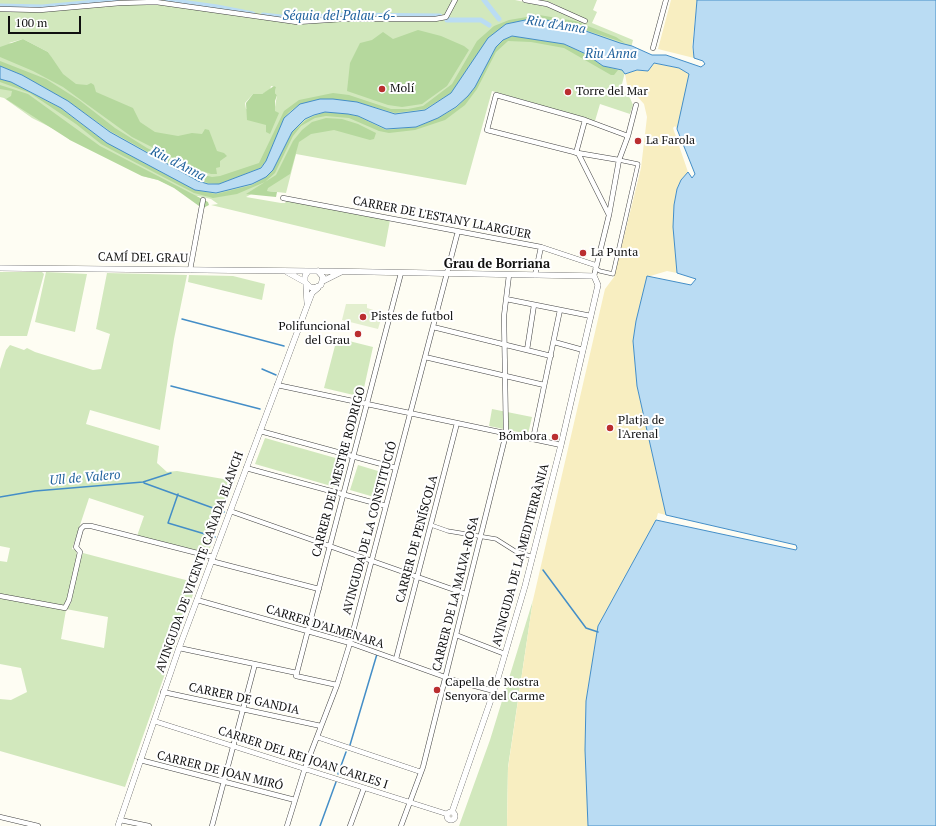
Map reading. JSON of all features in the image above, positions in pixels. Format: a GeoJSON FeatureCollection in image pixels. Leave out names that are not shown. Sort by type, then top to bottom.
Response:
{"type":"FeatureCollection","features":[{"type":"Feature","properties":{"kind":"street"},"geometry":{"type":"LineString","coordinates":[[0,9],[40,10],[120,3],[156,2],[297,22],[343,19],[435,19],[446,17],[456,0]]}},
{"type":"Feature","properties":{"kind":"street"},"geometry":{"type":"LineString","coordinates":[[525,0],[552,6],[585,22]]}},
{"type":"Feature","properties":{"kind":"street"},"geometry":{"type":"LineString","coordinates":[[653,48],[666,0]]}},
{"type":"Feature","properties":{"kind":"street"},"geometry":{"type":"LineString","coordinates":[[595,267],[600,271],[612,274],[638,164],[577,153],[487,130],[496,95],[585,120],[628,136]]}},
{"type":"Feature","properties":{"kind":"street"},"geometry":{"type":"LineString","coordinates":[[341,272],[323,281],[318,287],[314,288],[306,283],[305,276],[308,271],[594,276],[609,215],[619,160],[628,136],[636,104]]}},
{"type":"Feature","properties":{"kind":"street"},"geometry":{"type":"LineString","coordinates":[[585,120],[577,153],[609,215]]}},
{"type":"Feature","properties":{"kind":"street","name":"CARRER DE L'ESTANY LLARGUER"},"geometry":{"type":"LineString","coordinates":[[283,198],[541,247],[595,267]]}},
{"type":"Feature","properties":{"kind":"street"},"geometry":{"type":"LineString","coordinates":[[190,270],[203,200]]}},
{"type":"Feature","properties":{"kind":"street","name":"AVINGUDA DE LA CONSTITUCIÓ"},"geometry":{"type":"LineString","coordinates":[[287,826],[305,768],[337,685],[350,643],[458,231]]}},
{"type":"Feature","properties":{"kind":"street"},"geometry":{"type":"LineString","coordinates":[[535,275],[541,247]]}},
{"type":"Feature","properties":{"kind":"street","name":"CAMÍ DEL GRAU"},"geometry":{"type":"LineString","coordinates":[[0,268],[285,272],[308,271]]}},
{"type":"Feature","properties":{"kind":"street"},"geometry":{"type":"LineString","coordinates":[[318,271],[322,273],[323,281]]}},
{"type":"Feature","properties":{"kind":"street","name":"CAMÍ DEL GRAU"},"geometry":{"type":"LineString","coordinates":[[285,272],[297,276],[306,283]]}},
{"type":"Feature","properties":{"kind":"street","name":"CARRER DEL MESTRE RODRIGO"},"geometry":{"type":"LineString","coordinates":[[296,675],[401,273]]}},
{"type":"Feature","properties":{"kind":"street","name":"CARRER DE LA MALVA-ROSA"},"geometry":{"type":"LineString","coordinates":[[401,826],[421,772],[506,434],[505,345],[506,299],[509,275]]}},
{"type":"Feature","properties":{"kind":"street","name":"AVINGUDA DE LA MEDITERRÀNIA"},"geometry":{"type":"LineString","coordinates":[[447,826],[494,691],[533,557],[561,445],[598,285],[594,276]]}},
{"type":"Feature","properties":{"kind":"street","name":"AVINGUDA DE VICENTE CAÑADA BLANCH"},"geometry":{"type":"LineString","coordinates":[[306,283],[307,306]]}},
{"type":"Feature","properties":{"kind":"street","name":"AVINGUDA DE VICENTE CAÑADA BLANCH"},"geometry":{"type":"LineString","coordinates":[[119,823],[163,692],[212,559],[312,293],[318,287]]}},
{"type":"Feature","properties":{"kind":"street"},"geometry":{"type":"LineString","coordinates":[[506,299],[591,316]]}},
{"type":"Feature","properties":{"kind":"street"},"geometry":{"type":"LineString","coordinates":[[527,350],[534,305]]}},
{"type":"Feature","properties":{"kind":"street"},"geometry":{"type":"LineString","coordinates":[[533,439],[560,310]]}},
{"type":"Feature","properties":{"kind":"street"},"geometry":{"type":"LineString","coordinates":[[433,327],[551,356]]}},
{"type":"Feature","properties":{"kind":"street"},"geometry":{"type":"LineString","coordinates":[[554,342],[583,350]]}},
{"type":"Feature","properties":{"kind":"street"},"geometry":{"type":"LineString","coordinates":[[425,357],[544,385]]}},
{"type":"Feature","properties":{"kind":"street"},"geometry":{"type":"LineString","coordinates":[[277,385],[561,445]]}},
{"type":"Feature","properties":{"kind":"street","name":"CARRER DE PENÍSCOLA"},"geometry":{"type":"LineString","coordinates":[[396,660],[457,423]]}},
{"type":"Feature","properties":{"kind":"street"},"geometry":{"type":"LineString","coordinates":[[260,431],[396,468]]}},
{"type":"Feature","properties":{"kind":"street"},"geometry":{"type":"LineString","coordinates":[[246,468],[386,506]]}},
{"type":"Feature","properties":{"kind":"street"},"geometry":{"type":"LineString","coordinates":[[230,511],[466,594]]}},
{"type":"Feature","properties":{"kind":"street"},"geometry":{"type":"LineString","coordinates":[[431,525],[448,531],[480,537],[496,538],[515,551],[533,557]]}},
{"type":"Feature","properties":{"kind":"street"},"geometry":{"type":"LineString","coordinates":[[0,596],[65,608],[69,600],[80,552],[76,547],[80,529],[84,526],[91,526],[319,589]]}},
{"type":"Feature","properties":{"kind":"street","name":"CARRER D'ALMENARA"},"geometry":{"type":"LineString","coordinates":[[197,600],[350,643],[445,678],[494,691]]}},
{"type":"Feature","properties":{"kind":"street"},"geometry":{"type":"LineString","coordinates":[[456,635],[505,654]]}},
{"type":"Feature","properties":{"kind":"street"},"geometry":{"type":"LineString","coordinates":[[179,648],[255,664],[337,685]]}},
{"type":"Feature","properties":{"kind":"street"},"geometry":{"type":"LineString","coordinates":[[212,826],[255,664]]}},
{"type":"Feature","properties":{"kind":"street","name":"CARRER DE GANDIA"},"geometry":{"type":"LineString","coordinates":[[163,692],[321,726]]}},
{"type":"Feature","properties":{"kind":"street","name":"CARRER DEL REI JOAN CARLES I"},"geometry":{"type":"LineString","coordinates":[[154,721],[450,815]]}},
{"type":"Feature","properties":{"kind":"street"},"geometry":{"type":"LineString","coordinates":[[317,737],[421,772]]}},
{"type":"Feature","properties":{"kind":"street","name":"CARRER DE JOAN MIRÓ"},"geometry":{"type":"LineString","coordinates":[[140,760],[295,800]]}},
{"type":"Feature","properties":{"kind":"street"},"geometry":{"type":"LineString","coordinates":[[350,826],[364,788]]}},
{"type":"Feature","properties":{"kind":"street"},"geometry":{"type":"LineString","coordinates":[[0,817],[38,826]]}},
{"type":"Feature","properties":{"kind":"street"},"geometry":{"type":"LineString","coordinates":[[119,823],[149,826]]}},
{"type":"Feature","properties":{"kind":"green space"},"geometry":{"type":"Polygon","coordinates":[[[0,0],[515,0],[553,8],[588,22],[552,3],[533,0],[597,0],[593,10],[597,12],[592,23],[633,40],[621,88],[630,98],[633,105],[630,114],[600,104],[595,121],[492,91],[466,185],[296,154],[286,193],[259,190],[246,197],[281,203],[285,203],[287,200],[390,220],[385,247],[211,205],[218,204],[211,199],[198,196],[194,197],[194,200],[173,187],[158,180],[142,176],[70,140],[62,133],[32,118],[4,98],[0,97],[0,0]],[[23,39],[9,43],[51,57],[48,52],[23,39]],[[271,86],[270,90],[262,94],[253,94],[245,103],[246,109],[275,107],[277,95],[275,93],[276,87],[271,86]]]}},
{"type":"Feature","properties":{"kind":"green space"},"geometry":{"type":"Polygon","coordinates":[[[539,15],[575,21],[616,37],[625,43],[557,21],[530,19],[506,24],[488,38],[451,93],[425,109],[395,113],[357,102],[333,99],[320,99],[300,104],[289,112],[284,118],[266,161],[260,168],[219,184],[198,180],[110,131],[68,101],[22,75],[0,66],[0,61],[46,79],[79,100],[115,128],[147,148],[200,174],[212,177],[220,176],[259,163],[284,111],[299,100],[333,93],[349,95],[391,109],[408,109],[423,106],[452,84],[477,41],[494,26],[509,20],[539,15]]]}},
{"type":"Feature","properties":{"kind":"green space"},"geometry":{"type":"Polygon","coordinates":[[[418,30],[441,36],[464,46],[469,50],[447,86],[422,104],[402,107],[388,105],[347,91],[350,63],[360,43],[372,40],[383,32],[393,39],[418,30]]]}},
{"type":"Feature","properties":{"kind":"green space"},"geometry":{"type":"Polygon","coordinates":[[[512,36],[564,44],[585,54],[603,66],[618,70],[614,75],[611,75],[564,48],[531,42],[508,41],[496,52],[477,89],[465,105],[445,120],[415,130],[389,133],[379,131],[349,118],[326,116],[315,118],[301,126],[293,136],[275,173],[265,182],[237,194],[213,198],[194,193],[123,156],[101,144],[76,124],[30,93],[0,82],[0,79],[11,82],[60,108],[107,143],[195,190],[216,194],[252,185],[266,177],[273,170],[292,132],[306,120],[325,112],[357,116],[386,130],[417,127],[438,118],[456,108],[468,96],[475,87],[496,47],[503,40],[512,36]]]}},
{"type":"Feature","properties":{"kind":"green space"},"geometry":{"type":"Polygon","coordinates":[[[23,39],[48,52],[63,74],[76,84],[87,85],[91,83],[94,85],[96,92],[133,108],[140,122],[155,132],[178,136],[192,133],[202,134],[205,129],[209,130],[217,151],[224,153],[227,156],[220,161],[220,167],[216,168],[217,174],[211,174],[193,168],[132,137],[63,87],[33,71],[0,57],[0,47],[23,39]]]}},
{"type":"Feature","properties":{"kind":"green space"},"geometry":{"type":"Polygon","coordinates":[[[0,85],[28,94],[100,146],[208,202],[209,205],[203,208],[174,188],[158,180],[142,176],[70,140],[6,99],[11,96],[12,91],[0,89],[0,85]]]}},
{"type":"Feature","properties":{"kind":"green space"},"geometry":{"type":"Polygon","coordinates":[[[274,86],[276,87],[275,93],[277,95],[275,101],[275,111],[279,113],[270,134],[266,132],[266,125],[247,120],[246,103],[253,94],[262,94],[274,86]]]}},
{"type":"Feature","properties":{"kind":"green space"},"geometry":{"type":"Polygon","coordinates":[[[326,118],[342,119],[358,124],[376,133],[374,139],[370,140],[334,130],[311,134],[299,142],[290,174],[268,188],[267,191],[277,192],[276,197],[246,194],[276,175],[293,141],[302,130],[312,122],[326,118]]]}},
{"type":"Feature","properties":{"kind":"green space"},"geometry":{"type":"Polygon","coordinates":[[[0,272],[42,272],[44,274],[27,336],[0,336],[0,272]]]}},
{"type":"Feature","properties":{"kind":"green space"},"geometry":{"type":"Polygon","coordinates":[[[46,272],[87,274],[75,332],[35,322],[46,272]]]}},
{"type":"Feature","properties":{"kind":"green space"},"geometry":{"type":"Polygon","coordinates":[[[107,273],[187,275],[174,339],[160,430],[90,410],[86,424],[159,446],[157,463],[167,472],[177,471],[235,481],[208,553],[137,536],[144,516],[89,498],[72,549],[76,550],[77,556],[65,603],[62,606],[0,594],[0,561],[7,562],[10,548],[0,546],[0,369],[6,350],[10,345],[24,350],[27,348],[35,352],[93,370],[101,369],[110,334],[96,329],[107,273]]]}},
{"type":"Feature","properties":{"kind":"green space"},"geometry":{"type":"Polygon","coordinates":[[[189,275],[233,276],[265,284],[262,300],[188,282],[189,275]]]}},
{"type":"Feature","properties":{"kind":"green space","name":"Pistes de futbol"},"geometry":{"type":"Polygon","coordinates":[[[346,304],[367,304],[367,308],[383,313],[378,329],[342,320],[346,304]]]}},
{"type":"Feature","properties":{"kind":"green space"},"geometry":{"type":"Polygon","coordinates":[[[337,338],[373,347],[362,397],[324,388],[337,338]]]}},
{"type":"Feature","properties":{"kind":"green space"},"geometry":{"type":"Polygon","coordinates":[[[492,409],[532,417],[528,434],[489,426],[492,409]]]}},
{"type":"Feature","properties":{"kind":"green space"},"geometry":{"type":"Polygon","coordinates":[[[265,438],[346,461],[338,488],[255,464],[265,438]]]}},
{"type":"Feature","properties":{"kind":"green space"},"geometry":{"type":"Polygon","coordinates":[[[358,465],[388,474],[381,499],[350,490],[358,465]]]}},
{"type":"Feature","properties":{"kind":"green space"},"geometry":{"type":"Polygon","coordinates":[[[83,553],[197,583],[125,787],[0,751],[0,699],[11,700],[27,692],[21,668],[0,664],[0,598],[66,610],[61,639],[104,648],[108,617],[66,609],[71,603],[78,565],[83,553]]]}},
{"type":"Feature","properties":{"kind":"green space"},"geometry":{"type":"Polygon","coordinates":[[[533,600],[508,767],[507,826],[459,826],[490,740],[533,600]]]}},
{"type":"Feature","properties":{"kind":"sand"},"geometry":{"type":"Polygon","coordinates":[[[671,0],[697,0],[692,47],[694,58],[658,49],[671,0]]]}},
{"type":"Feature","properties":{"kind":"sand","name":"Platja de l'Arenal"},"geometry":{"type":"Polygon","coordinates":[[[654,63],[679,68],[690,74],[677,129],[675,126],[673,128],[688,172],[681,180],[677,189],[674,205],[673,227],[677,273],[667,271],[647,277],[636,321],[633,341],[637,386],[666,515],[658,513],[656,520],[598,626],[586,701],[585,750],[588,826],[507,826],[508,768],[533,600],[605,289],[614,277],[641,168],[647,117],[644,104],[627,85],[625,74],[637,70],[648,71],[654,63]]]}},
{"type":"Feature","properties":{"kind":"water"},"geometry":{"type":"Polygon","coordinates":[[[697,0],[936,0],[936,826],[588,826],[585,750],[586,701],[598,626],[656,520],[796,550],[797,548],[796,545],[666,515],[637,386],[633,341],[636,321],[647,276],[691,285],[696,279],[677,273],[673,227],[674,205],[677,189],[681,180],[688,172],[692,178],[695,174],[677,129],[689,74],[679,68],[654,63],[648,71],[637,70],[625,74],[622,70],[603,66],[586,54],[564,44],[512,36],[503,40],[496,47],[475,87],[468,96],[456,107],[438,118],[416,127],[386,129],[358,116],[348,114],[325,112],[314,115],[305,119],[292,132],[273,170],[266,177],[252,184],[216,193],[195,190],[107,143],[61,108],[11,82],[0,79],[0,66],[22,75],[68,101],[110,132],[198,181],[208,184],[219,184],[261,168],[266,161],[284,118],[300,104],[320,99],[333,99],[357,102],[395,114],[425,110],[451,93],[488,38],[506,24],[530,19],[557,21],[632,46],[652,55],[666,55],[701,67],[705,64],[703,61],[694,58],[693,47],[697,0]]]}},
{"type":"Feature","properties":{"kind":"waterway","name":"Séquia del Palau -6-"},"geometry":{"type":"LineString","coordinates":[[0,6],[42,7],[117,0]]}},
{"type":"Feature","properties":{"kind":"waterway","name":"Séquia del Palau -6-"},"geometry":{"type":"LineString","coordinates":[[167,0],[253,14]]}},
{"type":"Feature","properties":{"kind":"waterway"},"geometry":{"type":"LineString","coordinates":[[484,0],[499,19]]}},
{"type":"Feature","properties":{"kind":"waterway","name":"Séquia del Palau -6-"},"geometry":{"type":"LineString","coordinates":[[263,15],[290,18],[346,15],[440,16]]}},
{"type":"Feature","properties":{"kind":"waterway","name":"Séquia del Palau -6-"},"geometry":{"type":"LineString","coordinates":[[447,20],[481,20],[489,25]]}},
{"type":"Feature","properties":{"kind":"waterway"},"geometry":{"type":"LineString","coordinates":[[182,319],[284,346]]}},
{"type":"Feature","properties":{"kind":"waterway"},"geometry":{"type":"LineString","coordinates":[[262,369],[276,375]]}},
{"type":"Feature","properties":{"kind":"waterway"},"geometry":{"type":"LineString","coordinates":[[171,386],[260,409]]}},
{"type":"Feature","properties":{"kind":"waterway","name":"Ull de Valero"},"geometry":{"type":"LineString","coordinates":[[0,497],[35,491],[143,482],[171,473]]}},
{"type":"Feature","properties":{"kind":"waterway"},"geometry":{"type":"LineString","coordinates":[[144,483],[224,512]]}},
{"type":"Feature","properties":{"kind":"waterway"},"geometry":{"type":"LineString","coordinates":[[178,494],[168,523],[215,537]]}},
{"type":"Feature","properties":{"kind":"waterway"},"geometry":{"type":"LineString","coordinates":[[543,570],[586,628],[598,632]]}},
{"type":"Feature","properties":{"kind":"waterway"},"geometry":{"type":"LineString","coordinates":[[350,745],[377,654]]}},
{"type":"Feature","properties":{"kind":"waterway"},"geometry":{"type":"LineString","coordinates":[[338,774],[346,752]]}},
{"type":"Feature","properties":{"kind":"waterway"},"geometry":{"type":"LineString","coordinates":[[320,826],[336,782]]}},
{"type":"Feature","properties":{"kind":"place","name":"Molí"},"geometry":{"type":"Point","coordinates":[382,89]}},
{"type":"Feature","properties":{"kind":"place","name":"Torre del Mar"},"geometry":{"type":"Point","coordinates":[568,92]}},
{"type":"Feature","properties":{"kind":"place","name":"La Farola"},"geometry":{"type":"Point","coordinates":[638,141]}},
{"type":"Feature","properties":{"kind":"place","name":"La Punta"},"geometry":{"type":"Point","coordinates":[583,253]}},
{"type":"Feature","properties":{"kind":"place","name":"Pistes de futbol"},"geometry":{"type":"Point","coordinates":[363,317]}},
{"type":"Feature","properties":{"kind":"place","name":"Polifuncional del Grau"},"geometry":{"type":"Point","coordinates":[358,334]}},
{"type":"Feature","properties":{"kind":"place","name":"Platja de l'Arenal"},"geometry":{"type":"Point","coordinates":[610,428]}},
{"type":"Feature","properties":{"kind":"place","name":"Bómbora"},"geometry":{"type":"Point","coordinates":[555,437]}},
{"type":"Feature","properties":{"kind":"place","name":"Capella de Nostra Senyora del Carme"},"geometry":{"type":"Point","coordinates":[437,690]}},
{"type":"Feature","properties":{"kind":"district","name":"Grau de Borriana"},"geometry":{"type":"Point","coordinates":[497,264]}},
{"type":"Feature","properties":{"kind":"water label","name":"Riu d'Anna"},"geometry":{"type":"Point","coordinates":[556,25]}},
{"type":"Feature","properties":{"kind":"water label","name":"Riu Anna"},"geometry":{"type":"Point","coordinates":[611,54]}},
{"type":"Feature","properties":{"kind":"water label","name":"Riu d'Anna"},"geometry":{"type":"Point","coordinates":[178,164]}}]}
